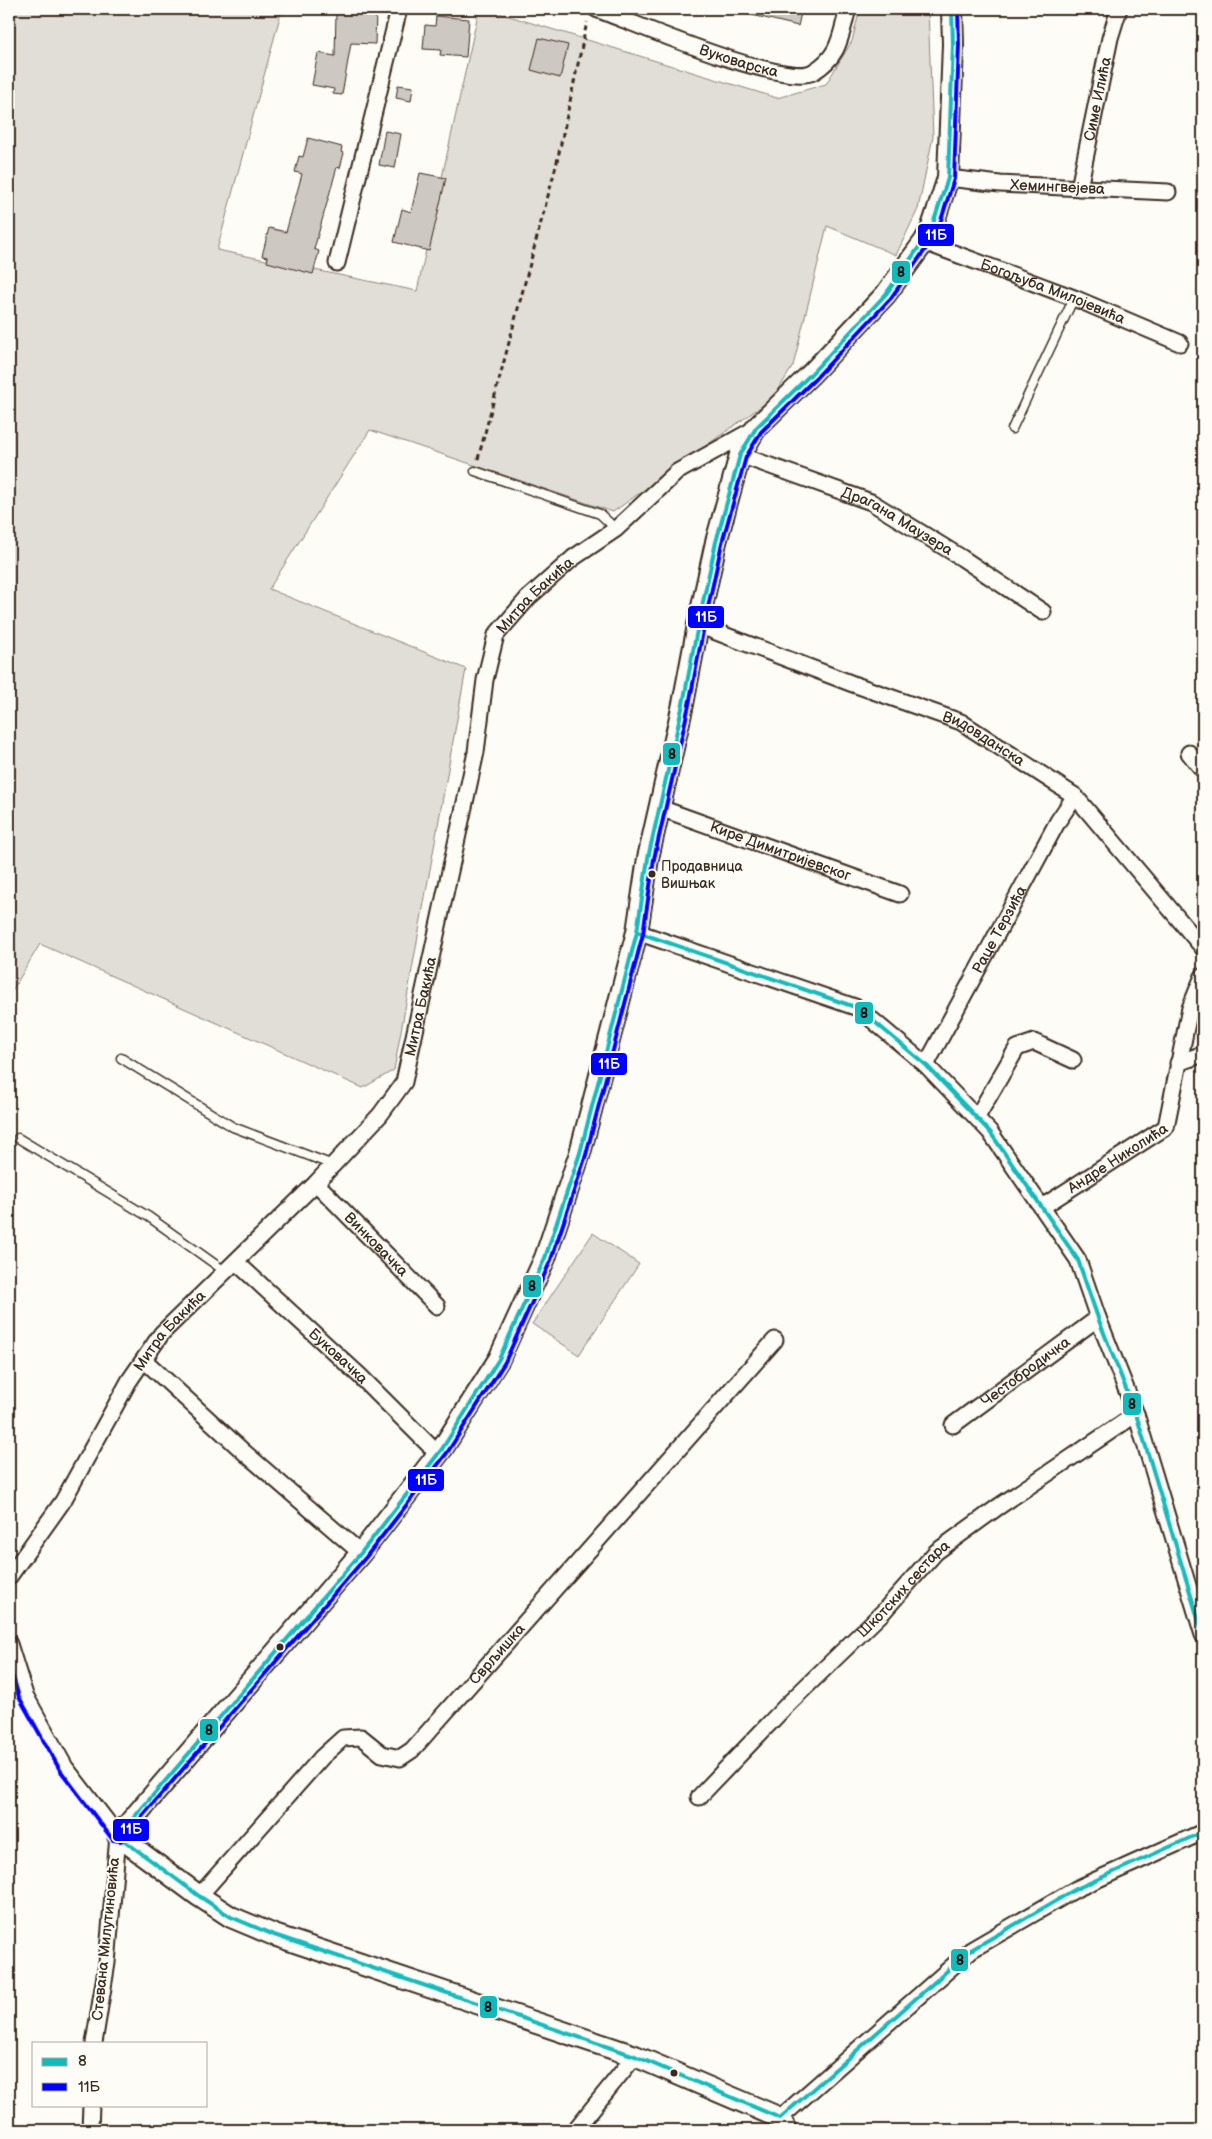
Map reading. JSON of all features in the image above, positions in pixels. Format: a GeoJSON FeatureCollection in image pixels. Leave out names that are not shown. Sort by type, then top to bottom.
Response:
{"type":"FeatureCollection","features":[{"type":"Feature","properties":{"kind":"street"},"geometry":{"type":"LineString","coordinates":[[337,264],[399,9]]}},
{"type":"Feature","properties":{"kind":"street","name":"Вуковарска"},"geometry":{"type":"LineString","coordinates":[[592,14],[736,62],[781,74],[811,73],[835,54],[848,9]]}},
{"type":"Feature","properties":{"kind":"street"},"geometry":{"type":"LineString","coordinates":[[118,1836],[361,1553],[438,1454],[499,1358],[545,1258],[580,1154],[637,932],[648,858],[683,704],[698,625],[716,542],[740,455],[756,428],[810,375],[886,294],[931,230],[948,178],[953,44],[952,9]]}},
{"type":"Feature","properties":{"kind":"street","name":"Симе Илића"},"geometry":{"type":"LineString","coordinates":[[1079,188],[1110,38],[1119,9]]}},
{"type":"Feature","properties":{"kind":"street","name":"Хемингвејева"},"geometry":{"type":"LineString","coordinates":[[948,178],[1000,184],[1168,192]]}},
{"type":"Feature","properties":{"kind":"street","name":"Богољуба Милојевића"},"geometry":{"type":"LineString","coordinates":[[924,242],[1074,298],[1180,343]]}},
{"type":"Feature","properties":{"kind":"street","name":"Митра Бакића"},"geometry":{"type":"LineString","coordinates":[[9,1577],[63,1501],[129,1381],[162,1333],[316,1183],[380,1115],[404,1082],[476,752],[485,680],[496,635],[528,598],[573,558],[616,529],[677,472],[756,428]]}},
{"type":"Feature","properties":{"kind":"street","name":"Драгана Маузера"},"geometry":{"type":"LineString","coordinates":[[740,455],[871,502],[962,558],[1042,612]]}},
{"type":"Feature","properties":{"kind":"street","name":"Видовданска"},"geometry":{"type":"LineString","coordinates":[[698,625],[853,684],[961,722],[1075,796],[1203,948]]}},
{"type":"Feature","properties":{"kind":"street"},"geometry":{"type":"LineString","coordinates":[[1190,753],[1203,770]]}},
{"type":"Feature","properties":{"kind":"street","name":"Раце Терзића"},"geometry":{"type":"LineString","coordinates":[[926,1066],[1058,821],[1075,796]]}},
{"type":"Feature","properties":{"kind":"street","name":"Кире Димитријевског"},"geometry":{"type":"LineString","coordinates":[[660,808],[900,894]]}},
{"type":"Feature","properties":{"kind":"street"},"geometry":{"type":"LineString","coordinates":[[637,932],[858,1008],[926,1066],[990,1132],[1078,1260],[1098,1318],[1136,1414],[1203,1636]]}},
{"type":"Feature","properties":{"kind":"street","name":"Андре Николића"},"geometry":{"type":"LineString","coordinates":[[1042,1207],[1166,1127],[1190,1008],[1203,976]]}},
{"type":"Feature","properties":{"kind":"street"},"geometry":{"type":"LineString","coordinates":[[977,1117],[1017,1048],[1034,1042],[1073,1060]]}},
{"type":"Feature","properties":{"kind":"street"},"geometry":{"type":"LineString","coordinates":[[1178,1063],[1203,1054]]}},
{"type":"Feature","properties":{"kind":"street","name":"Винковачка"},"geometry":{"type":"LineString","coordinates":[[316,1183],[437,1306]]}},
{"type":"Feature","properties":{"kind":"street","name":"Буковачка"},"geometry":{"type":"LineString","coordinates":[[231,1267],[360,1376],[438,1454]]}},
{"type":"Feature","properties":{"kind":"street","name":"Честобродичка"},"geometry":{"type":"LineString","coordinates":[[954,1425],[1098,1318]]}},
{"type":"Feature","properties":{"kind":"street","name":"Сврљишка"},"geometry":{"type":"LineString","coordinates":[[199,1896],[322,1757],[343,1738],[361,1737],[382,1754],[400,1758],[412,1750],[776,1340]]}},
{"type":"Feature","properties":{"kind":"street"},"geometry":{"type":"LineString","coordinates":[[144,1360],[245,1453],[361,1553]]}},
{"type":"Feature","properties":{"kind":"street","name":"Шкотских сестара"},"geometry":{"type":"LineString","coordinates":[[699,1797],[788,1705],[883,1612],[936,1552],[998,1507],[1136,1414]]}},
{"type":"Feature","properties":{"kind":"street"},"geometry":{"type":"LineString","coordinates":[[9,1644],[25,1695],[65,1767],[118,1836],[199,1896],[231,1917],[274,1935],[635,2056],[783,2124],[971,1950],[1076,1889],[1203,1832]]}},
{"type":"Feature","properties":{"kind":"street","name":"Стевана Милутиновића"},"geometry":{"type":"LineString","coordinates":[[94,2042],[107,1963],[118,1836]]}},
{"type":"Feature","properties":{"kind":"street"},"geometry":{"type":"LineString","coordinates":[[575,2130],[635,2056]]}},
{"type":"Feature","properties":{"kind":"street"},"geometry":{"type":"LineString","coordinates":[[90,2130],[91,2106]]}},
{"type":"Feature","properties":{"kind":"lane"},"geometry":{"type":"LineString","coordinates":[[1012,429],[1074,298]]}},
{"type":"Feature","properties":{"kind":"lane"},"geometry":{"type":"LineString","coordinates":[[475,471],[600,514],[616,529]]}},
{"type":"Feature","properties":{"kind":"lane"},"geometry":{"type":"LineString","coordinates":[[121,1058],[233,1127],[333,1165]]}},
{"type":"Feature","properties":{"kind":"lane"},"geometry":{"type":"LineString","coordinates":[[18,1138],[231,1267]]}},
{"type":"Feature","properties":{"kind":"path"},"geometry":{"type":"LineString","coordinates":[[475,471],[557,162],[592,14]]}},
{"type":"Feature","properties":{"kind":"shaded area"},"geometry":{"type":"Polygon","coordinates":[[[9,9],[282,9],[217,250],[417,291],[479,9],[486,9],[777,98],[826,84],[852,41],[860,9],[928,9],[933,137],[918,209],[896,255],[827,226],[793,366],[773,398],[613,512],[370,430],[269,589],[466,669],[394,1070],[363,1088],[40,944],[9,996],[9,9]]]}},
{"type":"Feature","properties":{"kind":"shaded area"},"geometry":{"type":"Polygon","coordinates":[[[593,1233],[639,1264],[579,1355],[532,1324],[593,1233]]]}},
{"type":"Feature","properties":{"kind":"building"},"geometry":{"type":"Polygon","coordinates":[[[748,9],[802,9],[798,26],[748,14],[748,9]]]}},
{"type":"Feature","properties":{"kind":"building"},"geometry":{"type":"Polygon","coordinates":[[[336,12],[376,13],[375,44],[351,43],[342,95],[333,94],[334,89],[312,85],[318,53],[335,56],[336,12]]]}},
{"type":"Feature","properties":{"kind":"building"},"geometry":{"type":"Polygon","coordinates":[[[436,16],[469,19],[466,57],[440,55],[441,50],[423,49],[425,25],[435,26],[436,16]]]}},
{"type":"Feature","properties":{"kind":"building"},"geometry":{"type":"Polygon","coordinates":[[[539,38],[568,45],[560,78],[531,70],[539,38]]]}},
{"type":"Feature","properties":{"kind":"building"},"geometry":{"type":"Polygon","coordinates":[[[398,85],[413,87],[411,101],[396,98],[398,85]]]}},
{"type":"Feature","properties":{"kind":"building"},"geometry":{"type":"Polygon","coordinates":[[[385,131],[401,134],[395,168],[379,165],[385,131]]]}},
{"type":"Feature","properties":{"kind":"building"},"geometry":{"type":"Polygon","coordinates":[[[308,138],[342,147],[341,152],[344,153],[340,168],[337,167],[314,249],[319,251],[313,274],[267,262],[268,257],[262,256],[269,228],[286,232],[302,174],[295,172],[299,156],[303,157],[308,138]]]}},
{"type":"Feature","properties":{"kind":"building"},"geometry":{"type":"Polygon","coordinates":[[[420,173],[446,178],[429,251],[394,242],[402,209],[411,212],[420,173]]]}},
{"type":"Feature","properties":{"kind":"transit line","name":"8"},"geometry":{"type":"LineString","coordinates":[[952,9],[953,44],[948,178],[931,230],[886,294],[810,375],[756,428],[740,455],[716,542],[698,625],[683,704],[648,858],[637,932],[580,1153],[545,1258],[499,1359],[442,1449],[361,1553],[118,1836],[199,1896],[231,1917],[274,1935],[635,2056],[780,2118],[971,1950],[1076,1889],[1203,1832]]}},
{"type":"Feature","properties":{"kind":"transit line","name":"11Б"},"geometry":{"type":"LineString","coordinates":[[9,1664],[19,1697],[60,1770],[113,1840],[121,1841],[366,1557],[447,1453],[505,1362],[551,1260],[586,1155],[643,934],[654,859],[689,705],[704,626],[722,543],[746,457],[761,432],[815,379],[891,298],[937,233],[954,179],[959,44],[958,9]]}},
{"type":"Feature","properties":{"kind":"transit line","name":"8"},"geometry":{"type":"LineString","coordinates":[[637,932],[858,1008],[926,1065],[990,1132],[1078,1260],[1098,1318],[1136,1414],[1203,1635]]}},
{"type":"Feature","properties":{"kind":"place","name":"Продавница Вишњак"},"geometry":{"type":"Point","coordinates":[652,874]}}]}
